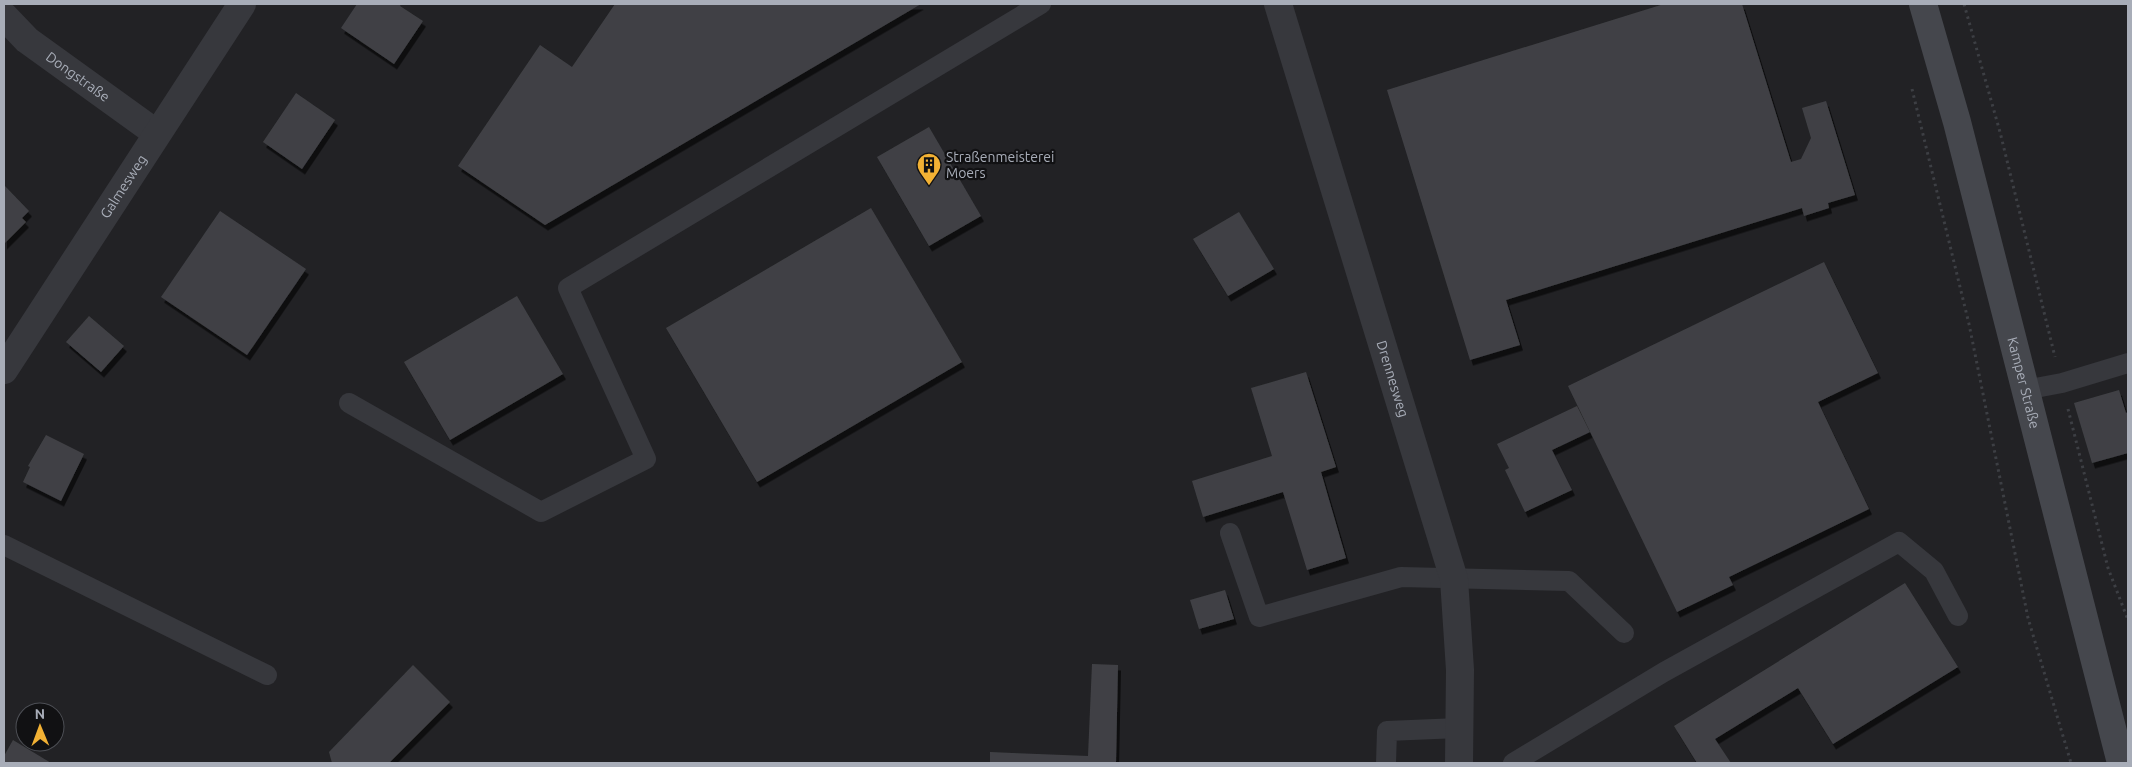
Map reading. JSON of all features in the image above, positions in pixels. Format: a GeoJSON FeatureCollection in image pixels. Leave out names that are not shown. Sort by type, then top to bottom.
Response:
{"type":"FeatureCollection","features":[{"type":"Feature","properties":{"kind":"main road","name":"Kamper Straße"},"geometry":{"type":"LineString","coordinates":[[1922,4],[1958,122],[2121,763]]}},
{"type":"Feature","properties":{"kind":"street","name":"Galmesweg"},"geometry":{"type":"LineString","coordinates":[[4,370],[156,133],[242,4]]}},
{"type":"Feature","properties":{"kind":"street","name":"Drennesweg"},"geometry":{"type":"LineString","coordinates":[[1278,4],[1454,579],[1460,670],[1459,763]]}},
{"type":"Feature","properties":{"kind":"street","name":"Dongstraße"},"geometry":{"type":"LineString","coordinates":[[4,16],[28,40],[156,133]]}},
{"type":"Feature","properties":{"kind":"lane"},"geometry":{"type":"LineString","coordinates":[[349,403],[541,512],[646,459],[568,288],[1041,4]]}},
{"type":"Feature","properties":{"kind":"lane"},"geometry":{"type":"LineString","coordinates":[[2026,390],[2062,383],[2128,363]]}},
{"type":"Feature","properties":{"kind":"lane"},"geometry":{"type":"LineString","coordinates":[[1230,533],[1259,617],[1402,577],[1570,581],[1624,633]]}},
{"type":"Feature","properties":{"kind":"lane"},"geometry":{"type":"LineString","coordinates":[[1513,763],[1664,672],[1899,542],[1934,571],[1958,616]]}},
{"type":"Feature","properties":{"kind":"lane"},"geometry":{"type":"LineString","coordinates":[[4,545],[267,675]]}},
{"type":"Feature","properties":{"kind":"lane"},"geometry":{"type":"LineString","coordinates":[[1386,763],[1387,731],[1459,728]]}},
{"type":"Feature","properties":{"kind":"path"},"geometry":{"type":"LineString","coordinates":[[1964,4],[2000,132],[2108,568],[2128,620]]}},
{"type":"Feature","properties":{"kind":"path"},"geometry":{"type":"LineString","coordinates":[[1910,83],[1969,324],[2028,618],[2071,763]]}},
{"type":"Feature","properties":{"kind":"shaded area"},"geometry":{"type":"Polygon","coordinates":[[[4,4],[2128,4],[2128,763],[4,763],[4,4]]]}},
{"type":"Feature","properties":{"kind":"building"},"geometry":{"type":"Polygon","coordinates":[[[357,4],[401,4],[400,6],[423,21],[394,64],[341,28],[357,4]]]}},
{"type":"Feature","properties":{"kind":"building"},"geometry":{"type":"Polygon","coordinates":[[[615,4],[921,4],[545,225],[458,166],[540,45],[572,67],[615,4]]]}},
{"type":"Feature","properties":{"kind":"building"},"geometry":{"type":"Polygon","coordinates":[[[1664,4],[1742,4],[1791,162],[1801,159],[1811,138],[1802,108],[1826,101],[1855,195],[1828,203],[1829,208],[1804,216],[1802,208],[1506,300],[1520,345],[1470,360],[1387,90],[1664,4]]]}},
{"type":"Feature","properties":{"kind":"building"},"geometry":{"type":"Polygon","coordinates":[[[296,93],[335,120],[302,169],[263,142],[296,93]]]}},
{"type":"Feature","properties":{"kind":"building","name":"Straßenmeisterei Moers"},"geometry":{"type":"Polygon","coordinates":[[[929,127],[981,216],[929,246],[877,157],[929,127]]]}},
{"type":"Feature","properties":{"kind":"building"},"geometry":{"type":"Polygon","coordinates":[[[4,185],[29,211],[22,218],[26,222],[4,244],[4,185]]]}},
{"type":"Feature","properties":{"kind":"building"},"geometry":{"type":"Polygon","coordinates":[[[871,208],[962,362],[757,482],[666,328],[871,208]]]}},
{"type":"Feature","properties":{"kind":"building"},"geometry":{"type":"Polygon","coordinates":[[[220,211],[306,269],[247,355],[161,297],[220,211]]]}},
{"type":"Feature","properties":{"kind":"building"},"geometry":{"type":"Polygon","coordinates":[[[1239,212],[1274,269],[1228,296],[1193,239],[1239,212]]]}},
{"type":"Feature","properties":{"kind":"building"},"geometry":{"type":"Polygon","coordinates":[[[1824,262],[1878,373],[1818,402],[1869,509],[1729,577],[1733,585],[1677,612],[1568,386],[1824,262]]]}},
{"type":"Feature","properties":{"kind":"building"},"geometry":{"type":"Polygon","coordinates":[[[517,296],[563,374],[450,440],[404,362],[517,296]]]}},
{"type":"Feature","properties":{"kind":"building"},"geometry":{"type":"Polygon","coordinates":[[[89,316],[124,346],[101,372],[66,342],[89,316]]]}},
{"type":"Feature","properties":{"kind":"building"},"geometry":{"type":"Polygon","coordinates":[[[1306,372],[1336,467],[1321,472],[1346,558],[1307,570],[1283,492],[1203,517],[1192,481],[1272,456],[1251,388],[1306,372]]]}},
{"type":"Feature","properties":{"kind":"building"},"geometry":{"type":"Polygon","coordinates":[[[2119,390],[2126,413],[2128,412],[2128,453],[2092,463],[2074,403],[2119,390]]]}},
{"type":"Feature","properties":{"kind":"building"},"geometry":{"type":"Polygon","coordinates":[[[1577,406],[1590,432],[1552,450],[1572,490],[1525,512],[1505,470],[1509,468],[1497,444],[1577,406]]]}},
{"type":"Feature","properties":{"kind":"building"},"geometry":{"type":"Polygon","coordinates":[[[46,435],[84,454],[61,501],[23,482],[30,467],[28,466],[46,435]]]}},
{"type":"Feature","properties":{"kind":"building"},"geometry":{"type":"Polygon","coordinates":[[[1905,583],[1958,667],[1833,744],[1798,688],[1715,739],[1731,763],[1697,763],[1674,726],[1905,583]]]}},
{"type":"Feature","properties":{"kind":"building"},"geometry":{"type":"Polygon","coordinates":[[[1225,590],[1234,619],[1199,629],[1190,600],[1225,590]]]}},
{"type":"Feature","properties":{"kind":"building"},"geometry":{"type":"Polygon","coordinates":[[[1092,664],[1118,665],[1116,763],[990,763],[990,752],[1088,756],[1092,664]]]}},
{"type":"Feature","properties":{"kind":"building"},"geometry":{"type":"Polygon","coordinates":[[[413,665],[450,702],[389,763],[332,763],[329,752],[413,665]]]}},
{"type":"Feature","properties":{"kind":"building"},"geometry":{"type":"Polygon","coordinates":[[[13,740],[15,741],[15,752],[33,752],[51,763],[4,763],[4,756],[13,740]]]}},
{"type":"Feature","properties":{"kind":"place","name":"Straßenmeisterei Moers"},"geometry":{"type":"Point","coordinates":[929,186]}}]}
